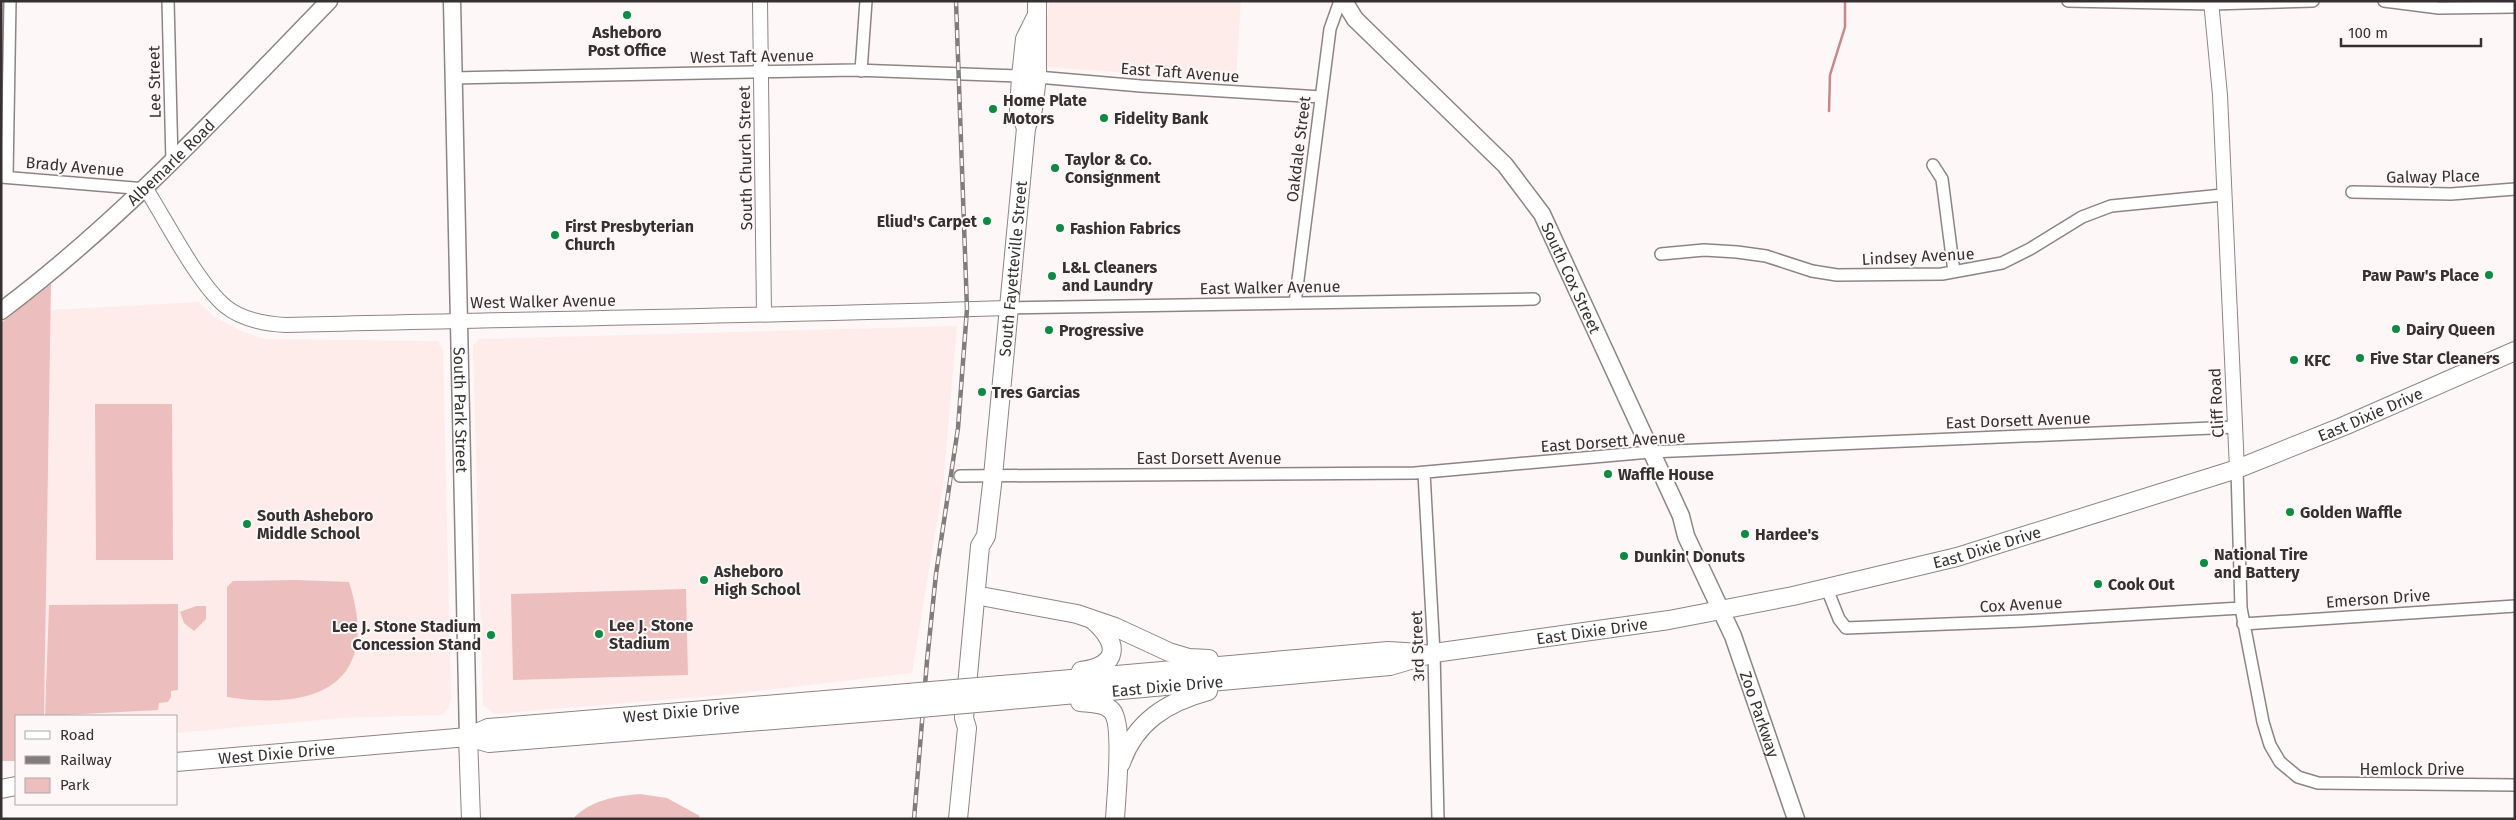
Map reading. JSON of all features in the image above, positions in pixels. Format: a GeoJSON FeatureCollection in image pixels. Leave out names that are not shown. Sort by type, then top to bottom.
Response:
{"type":"FeatureCollection","features":[{"type":"Feature","properties":{"kind":"main road","name":"Albemarle Road"},"geometry":{"type":"LineString","coordinates":[[1,311],[34,286],[146,188],[329,1]]}},
{"type":"Feature","properties":{"kind":"main road","name":"South Park Street"},"geometry":{"type":"LineString","coordinates":[[452,1],[471,819]]}},
{"type":"Feature","properties":{"kind":"main road","name":"South Cox Street"},"geometry":{"type":"LineString","coordinates":[[1342,1],[1362,25],[1505,165],[1538,208],[1566,264],[1720,610]]}},
{"type":"Feature","properties":{"kind":"main road"},"geometry":{"type":"LineString","coordinates":[[1029,77],[1039,50],[1034,15]]}},
{"type":"Feature","properties":{"kind":"main road","name":"South Fayetteville Street"},"geometry":{"type":"LineString","coordinates":[[958,819],[967,728],[964,718],[980,546],[986,536],[993,476],[1007,308],[1028,122],[1019,110],[1029,77]]}},
{"type":"Feature","properties":{"kind":"main road","name":"East Dixie Drive"},"geometry":{"type":"LineString","coordinates":[[1000,693],[1042,698],[1390,666],[1434,653],[1669,620],[1827,589],[1957,557],[2237,469],[2344,426],[2515,351]]}},
{"type":"Feature","properties":{"kind":"main road","name":"South Fayetteville Street"},"geometry":{"type":"LineString","coordinates":[[967,728],[974,718],[991,547],[986,536]]}},
{"type":"Feature","properties":{"kind":"main road"},"geometry":{"type":"LineString","coordinates":[[986,597],[1059,610],[1094,620],[1169,652],[1190,658],[1219,660],[1239,665]]}},
{"type":"Feature","properties":{"kind":"main road","name":"Zoo Parkway"},"geometry":{"type":"LineString","coordinates":[[1720,610],[1744,666],[1796,819]]}},
{"type":"Feature","properties":{"kind":"main road"},"geometry":{"type":"LineString","coordinates":[[1053,681],[1075,672],[1099,667],[1108,660],[1112,652],[1112,643],[1094,620]]}},
{"type":"Feature","properties":{"kind":"main road","name":"East Dixie Drive"},"geometry":{"type":"LineString","coordinates":[[897,702],[1000,693],[1053,681],[1388,651],[1434,653]]}},
{"type":"Feature","properties":{"kind":"main road"},"geometry":{"type":"LineString","coordinates":[[1118,771],[1129,743],[1149,718],[1174,703],[1191,696],[1249,680]]}},
{"type":"Feature","properties":{"kind":"main road"},"geometry":{"type":"LineString","coordinates":[[1042,698],[1099,704],[1112,711],[1117,722],[1118,771],[1115,819]]}},
{"type":"Feature","properties":{"kind":"main road","name":"West Dixie Drive"},"geometry":{"type":"LineString","coordinates":[[178,762],[468,737],[488,728],[897,702]]}},
{"type":"Feature","properties":{"kind":"main road"},"geometry":{"type":"LineString","coordinates":[[1,789],[15,786]]}},
{"type":"Feature","properties":{"kind":"street"},"geometry":{"type":"LineString","coordinates":[[4,177],[10,1]]}},
{"type":"Feature","properties":{"kind":"street","name":"Lee Street"},"geometry":{"type":"LineString","coordinates":[[168,1],[172,162]]}},
{"type":"Feature","properties":{"kind":"street","name":"South Church Street"},"geometry":{"type":"LineString","coordinates":[[760,1],[764,314]]}},
{"type":"Feature","properties":{"kind":"street"},"geometry":{"type":"LineString","coordinates":[[861,71],[866,1]]}},
{"type":"Feature","properties":{"kind":"street","name":"Oakdale Street"},"geometry":{"type":"LineString","coordinates":[[1295,303],[1330,29],[1342,1]]}},
{"type":"Feature","properties":{"kind":"street"},"geometry":{"type":"LineString","coordinates":[[2068,1],[2212,3],[2313,1]]}},
{"type":"Feature","properties":{"kind":"street"},"geometry":{"type":"LineString","coordinates":[[2384,1],[2439,8],[2515,7]]}},
{"type":"Feature","properties":{"kind":"street","name":"Cliff Road"},"geometry":{"type":"LineString","coordinates":[[2212,3],[2220,96],[2237,469],[2241,608],[2270,745],[2280,762],[2298,776],[2309,780]]}},
{"type":"Feature","properties":{"kind":"street","name":"West Taft Avenue"},"geometry":{"type":"LineString","coordinates":[[453,78],[861,71],[1029,77]]}},
{"type":"Feature","properties":{"kind":"street","name":"East Taft Avenue"},"geometry":{"type":"LineString","coordinates":[[1029,77],[1321,98]]}},
{"type":"Feature","properties":{"kind":"street"},"geometry":{"type":"LineString","coordinates":[[1933,165],[1942,179],[1954,272]]}},
{"type":"Feature","properties":{"kind":"street","name":"Brady Avenue"},"geometry":{"type":"LineString","coordinates":[[4,177],[146,188]]}},
{"type":"Feature","properties":{"kind":"street","name":"West Walker Avenue"},"geometry":{"type":"LineString","coordinates":[[146,188],[210,289],[226,306],[241,316],[260,323],[286,325],[764,314],[908,313],[1007,308]]}},
{"type":"Feature","properties":{"kind":"street","name":"Galway Place"},"geometry":{"type":"LineString","coordinates":[[2352,192],[2451,194],[2515,189]]}},
{"type":"Feature","properties":{"kind":"street","name":"Lindsey Avenue"},"geometry":{"type":"LineString","coordinates":[[1662,254],[1704,250],[1737,252],[1766,256],[1812,270],[1838,275],[1880,276],[1954,272],[2002,263],[2030,249],[2082,217],[2111,206],[2224,195]]}},
{"type":"Feature","properties":{"kind":"street","name":"East Walker Avenue"},"geometry":{"type":"LineString","coordinates":[[1007,308],[1534,299]]}},
{"type":"Feature","properties":{"kind":"street","name":"East Dorsett Avenue"},"geometry":{"type":"LineString","coordinates":[[960,476],[1424,472],[1650,452],[2235,427]]}},
{"type":"Feature","properties":{"kind":"street","name":"3rd Street"},"geometry":{"type":"LineString","coordinates":[[1424,472],[1434,653],[1438,819]]}},
{"type":"Feature","properties":{"kind":"street","name":"Cox Avenue"},"geometry":{"type":"LineString","coordinates":[[1827,589],[1839,619],[1846,628],[2023,621],[2241,608]]}},
{"type":"Feature","properties":{"kind":"street","name":"Emerson Drive"},"geometry":{"type":"LineString","coordinates":[[2243,624],[2515,606]]}},
{"type":"Feature","properties":{"kind":"street","name":"Hemlock Drive"},"geometry":{"type":"LineString","coordinates":[[2309,780],[2318,783],[2343,785],[2515,785]]}},
{"type":"Feature","properties":{"kind":"shaded area"},"geometry":{"type":"Polygon","coordinates":[[[1049,1],[1241,1],[1236,80],[1042,67],[1049,1]]]}},
{"type":"Feature","properties":{"kind":"shaded area","name":"South Asheboro Middle School"},"geometry":{"type":"Polygon","coordinates":[[[199,302],[214,317],[243,332],[265,339],[438,341],[443,350],[451,698],[449,707],[443,715],[343,718],[178,733],[178,715],[44,715],[50,310],[199,302]]]}},
{"type":"Feature","properties":{"kind":"shaded area","name":"Asheboro High School"},"geometry":{"type":"Polygon","coordinates":[[[957,326],[943,486],[912,673],[723,695],[494,714],[483,705],[473,345],[479,339],[957,326]]]}},
{"type":"Feature","properties":{"kind":"green space"},"geometry":{"type":"Polygon","coordinates":[[[51,284],[44,715],[15,715],[15,761],[1,761],[1,323],[51,284]]]}},
{"type":"Feature","properties":{"kind":"green space"},"geometry":{"type":"Polygon","coordinates":[[[95,404],[172,404],[173,560],[96,560],[95,404]]]}},
{"type":"Feature","properties":{"kind":"green space"},"geometry":{"type":"Polygon","coordinates":[[[296,580],[349,582],[357,617],[356,645],[348,667],[334,683],[313,694],[288,699],[259,700],[227,697],[227,587],[233,581],[296,580]]]}},
{"type":"Feature","properties":{"kind":"green space","name":"Lee J. Stone Stadium"},"geometry":{"type":"Polygon","coordinates":[[[686,589],[688,675],[513,680],[511,594],[686,589]]]}},
{"type":"Feature","properties":{"kind":"green space"},"geometry":{"type":"Polygon","coordinates":[[[178,604],[178,690],[171,691],[171,697],[168,702],[159,703],[158,710],[45,715],[49,605],[178,604]]]}},
{"type":"Feature","properties":{"kind":"green space"},"geometry":{"type":"Polygon","coordinates":[[[196,606],[206,606],[206,619],[194,631],[184,623],[180,612],[196,606]]]}},
{"type":"Feature","properties":{"kind":"green space"},"geometry":{"type":"Polygon","coordinates":[[[640,794],[667,798],[700,816],[698,819],[573,819],[595,803],[622,796],[640,794]]]}},
{"type":"Feature","properties":{"kind":"waterway"},"geometry":{"type":"LineString","coordinates":[[1829,111],[1830,75],[1845,27],[1845,1]]}},
{"type":"Feature","properties":{"kind":"railway"},"geometry":{"type":"LineString","coordinates":[[914,819],[936,574],[958,428],[967,309],[956,1]]}},
{"type":"Feature","properties":{"kind":"place","name":"Asheboro Post Office"},"geometry":{"type":"Point","coordinates":[627,15]}},
{"type":"Feature","properties":{"kind":"place","name":"Home Plate Motors"},"geometry":{"type":"Point","coordinates":[993,109]}},
{"type":"Feature","properties":{"kind":"place","name":"Fidelity Bank"},"geometry":{"type":"Point","coordinates":[1104,118]}},
{"type":"Feature","properties":{"kind":"place","name":"Taylor & Co. Consignment"},"geometry":{"type":"Point","coordinates":[1055,168]}},
{"type":"Feature","properties":{"kind":"place","name":"Eliud's Carpet"},"geometry":{"type":"Point","coordinates":[987,221]}},
{"type":"Feature","properties":{"kind":"place","name":"Fashion Fabrics"},"geometry":{"type":"Point","coordinates":[1060,228]}},
{"type":"Feature","properties":{"kind":"place","name":"First Presbyterian Church"},"geometry":{"type":"Point","coordinates":[555,235]}},
{"type":"Feature","properties":{"kind":"place","name":"Paw Paw's Place"},"geometry":{"type":"Point","coordinates":[2489,275]}},
{"type":"Feature","properties":{"kind":"place","name":"L&L Cleaners and Laundry"},"geometry":{"type":"Point","coordinates":[1052,276]}},
{"type":"Feature","properties":{"kind":"place","name":"Dairy Queen"},"geometry":{"type":"Point","coordinates":[2396,329]}},
{"type":"Feature","properties":{"kind":"place","name":"Progressive"},"geometry":{"type":"Point","coordinates":[1049,330]}},
{"type":"Feature","properties":{"kind":"place","name":"Five Star Cleaners"},"geometry":{"type":"Point","coordinates":[2360,358]}},
{"type":"Feature","properties":{"kind":"place","name":"KFC"},"geometry":{"type":"Point","coordinates":[2294,360]}},
{"type":"Feature","properties":{"kind":"place","name":"Tres Garcias"},"geometry":{"type":"Point","coordinates":[982,392]}},
{"type":"Feature","properties":{"kind":"place","name":"Waffle House"},"geometry":{"type":"Point","coordinates":[1608,474]}},
{"type":"Feature","properties":{"kind":"place","name":"Golden Waffle"},"geometry":{"type":"Point","coordinates":[2290,512]}},
{"type":"Feature","properties":{"kind":"place","name":"South Asheboro Middle School"},"geometry":{"type":"Point","coordinates":[247,524]}},
{"type":"Feature","properties":{"kind":"place","name":"Hardee's"},"geometry":{"type":"Point","coordinates":[1745,534]}},
{"type":"Feature","properties":{"kind":"place","name":"Dunkin' Donuts"},"geometry":{"type":"Point","coordinates":[1624,556]}},
{"type":"Feature","properties":{"kind":"place","name":"National Tire and Battery"},"geometry":{"type":"Point","coordinates":[2204,563]}},
{"type":"Feature","properties":{"kind":"place","name":"Asheboro High School"},"geometry":{"type":"Point","coordinates":[704,580]}},
{"type":"Feature","properties":{"kind":"place","name":"Cook Out"},"geometry":{"type":"Point","coordinates":[2098,584]}},
{"type":"Feature","properties":{"kind":"place","name":"Lee J. Stone Stadium"},"geometry":{"type":"Point","coordinates":[599,634]}},
{"type":"Feature","properties":{"kind":"place","name":"Lee J. Stone Stadium Concession Stand"},"geometry":{"type":"Point","coordinates":[491,635]}}]}
